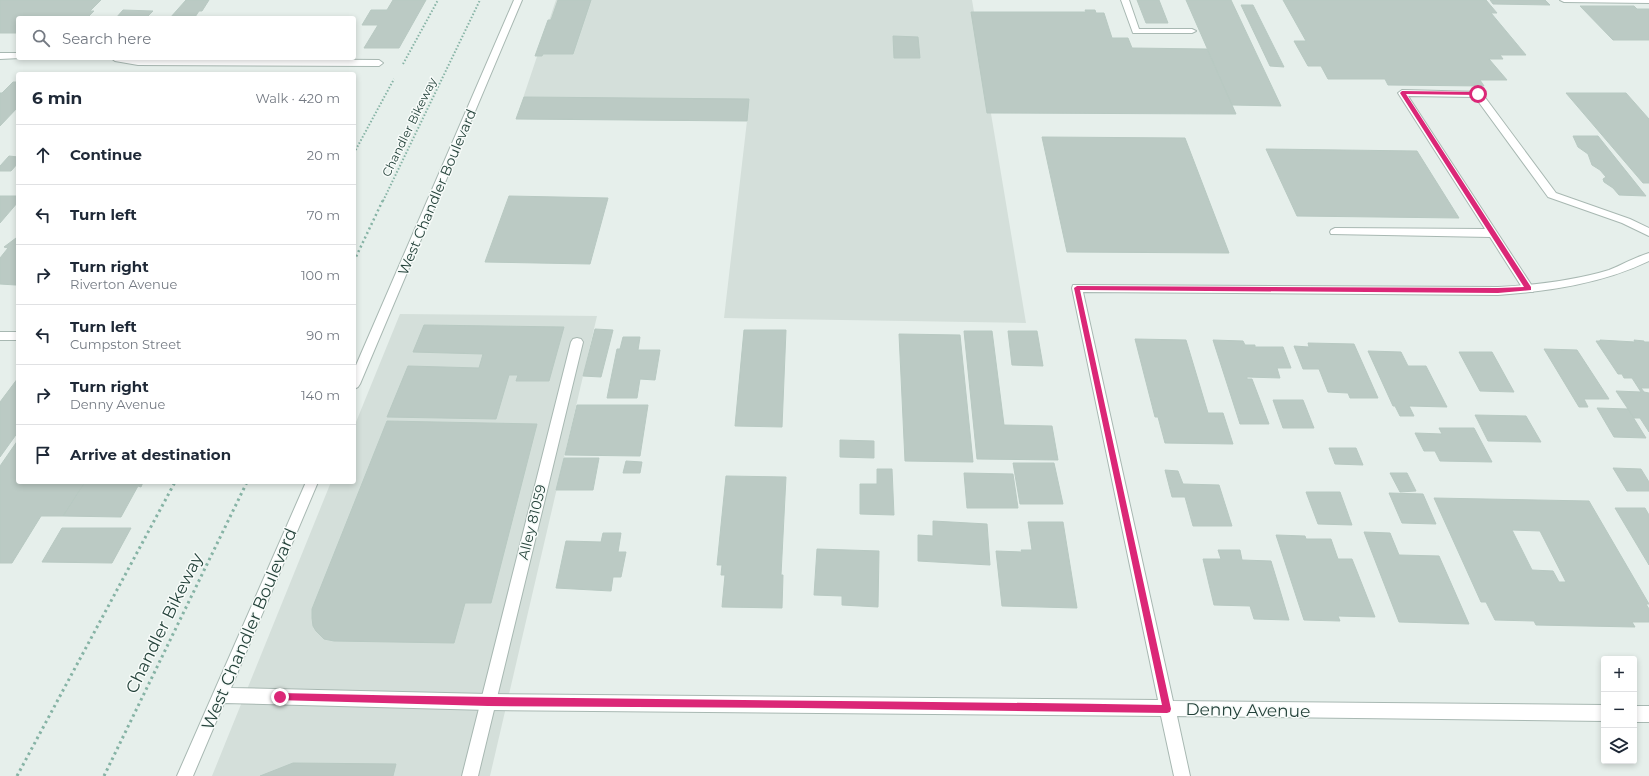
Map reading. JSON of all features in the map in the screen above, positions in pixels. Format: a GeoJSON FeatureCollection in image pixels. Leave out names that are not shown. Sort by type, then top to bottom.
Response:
{"type":"FeatureCollection","features":[{"type":"Feature","properties":{"kind":"street","name":"West Chandler Boulevard"},"geometry":{"type":"LineString","coordinates":[[356,379],[518,0]]}},
{"type":"Feature","properties":{"kind":"street"},"geometry":{"type":"LineString","coordinates":[[1125,0],[1136,31],[1192,31]]}},
{"type":"Feature","properties":{"kind":"street"},"geometry":{"type":"LineString","coordinates":[[1564,0],[1649,1]]}},
{"type":"Feature","properties":{"kind":"street"},"geometry":{"type":"LineString","coordinates":[[0,56],[16,56]]}},
{"type":"Feature","properties":{"kind":"street"},"geometry":{"type":"LineString","coordinates":[[126,60],[138,62],[379,63]]}},
{"type":"Feature","properties":{"kind":"street"},"geometry":{"type":"LineString","coordinates":[[1528,289],[1402,93],[1478,94],[1552,195],[1626,221],[1649,232]]}},
{"type":"Feature","properties":{"kind":"street"},"geometry":{"type":"LineString","coordinates":[[1335,232],[1493,233]]}},
{"type":"Feature","properties":{"kind":"street"},"geometry":{"type":"LineString","coordinates":[[1182,776],[1077,288],[1528,289],[1586,280],[1634,265],[1649,257]]}},
{"type":"Feature","properties":{"kind":"street"},"geometry":{"type":"LineString","coordinates":[[0,336],[16,336]]}},
{"type":"Feature","properties":{"kind":"street","name":"Alley 81059"},"geometry":{"type":"LineString","coordinates":[[470,776],[577,342]]}},
{"type":"Feature","properties":{"kind":"street","name":"West Chandler Boulevard"},"geometry":{"type":"LineString","coordinates":[[186,776],[311,484]]}},
{"type":"Feature","properties":{"kind":"street","name":"Denny Avenue"},"geometry":{"type":"LineString","coordinates":[[220,695],[488,702],[1601,713]]}},
{"type":"Feature","properties":{"kind":"street"},"geometry":{"type":"LineString","coordinates":[[1637,714],[1649,714]]}},
{"type":"Feature","properties":{"kind":"path","name":"Chandler Bikeway"},"geometry":{"type":"LineString","coordinates":[[356,257],[480,0]]}},
{"type":"Feature","properties":{"kind":"path"},"geometry":{"type":"LineString","coordinates":[[17,776],[174,484]]}},
{"type":"Feature","properties":{"kind":"path","name":"Chandler Bikeway"},"geometry":{"type":"LineString","coordinates":[[104,776],[246,484]]}},
{"type":"Feature","properties":{"kind":"shaded area"},"geometry":{"type":"Polygon","coordinates":[[[556,0],[972,0],[1026,323],[724,318],[747,121],[516,119],[556,0]]]}},
{"type":"Feature","properties":{"kind":"shaded area"},"geometry":{"type":"Polygon","coordinates":[[[400,314],[597,316],[490,776],[212,776],[330,484],[356,484],[356,422],[400,314]]]}},
{"type":"Feature","properties":{"kind":"building"},"geometry":{"type":"Polygon","coordinates":[[[0,0],[101,0],[90,11],[94,11],[89,16],[16,16],[16,33],[0,33],[0,0]]]}},
{"type":"Feature","properties":{"kind":"building"},"geometry":{"type":"Polygon","coordinates":[[[186,0],[209,0],[202,11],[199,11],[196,16],[172,16],[186,0]]]}},
{"type":"Feature","properties":{"kind":"building"},"geometry":{"type":"Polygon","coordinates":[[[393,0],[426,0],[399,48],[364,48],[378,25],[362,25],[371,10],[387,10],[393,0]]]}},
{"type":"Feature","properties":{"kind":"building"},"geometry":{"type":"Polygon","coordinates":[[[558,0],[591,0],[573,54],[543,54],[542,56],[535,56],[548,20],[551,20],[558,0]]]}},
{"type":"Feature","properties":{"kind":"building"},"geometry":{"type":"Polygon","coordinates":[[[1137,0],[1159,0],[1168,23],[1146,23],[1137,0]]]}},
{"type":"Feature","properties":{"kind":"building"},"geometry":{"type":"Polygon","coordinates":[[[1186,0],[1231,0],[1281,106],[1232,105],[1186,0]]]}},
{"type":"Feature","properties":{"kind":"building"},"geometry":{"type":"Polygon","coordinates":[[[1283,0],[1486,0],[1497,13],[1491,13],[1526,55],[1500,55],[1503,59],[1489,59],[1507,80],[1480,80],[1484,86],[1388,85],[1385,79],[1328,79],[1321,66],[1308,66],[1294,41],[1306,41],[1283,0]]]}},
{"type":"Feature","properties":{"kind":"building"},"geometry":{"type":"Polygon","coordinates":[[[1490,0],[1545,0],[1550,5],[1493,4],[1490,0]]]}},
{"type":"Feature","properties":{"kind":"building"},"geometry":{"type":"Polygon","coordinates":[[[1241,5],[1253,5],[1284,67],[1270,66],[1241,5]]]}},
{"type":"Feature","properties":{"kind":"building"},"geometry":{"type":"Polygon","coordinates":[[[1580,6],[1634,6],[1637,9],[1649,9],[1649,40],[1613,40],[1580,6]]]}},
{"type":"Feature","properties":{"kind":"building"},"geometry":{"type":"Polygon","coordinates":[[[123,10],[153,11],[148,16],[118,16],[123,10]]]}},
{"type":"Feature","properties":{"kind":"building"},"geometry":{"type":"Polygon","coordinates":[[[1085,10],[1095,10],[1096,13],[1104,13],[1112,38],[1128,38],[1132,48],[1207,49],[1236,114],[987,113],[971,12],[1086,12],[1085,10]]]}},
{"type":"Feature","properties":{"kind":"building"},"geometry":{"type":"Polygon","coordinates":[[[893,36],[918,37],[920,58],[894,58],[893,36]]]}},
{"type":"Feature","properties":{"kind":"building"},"geometry":{"type":"Polygon","coordinates":[[[13,82],[16,82],[16,109],[0,126],[0,93],[2,93],[13,82]]]}},
{"type":"Feature","properties":{"kind":"building"},"geometry":{"type":"Polygon","coordinates":[[[1566,93],[1626,93],[1649,119],[1649,183],[1643,183],[1566,93]]]}},
{"type":"Feature","properties":{"kind":"building"},"geometry":{"type":"Polygon","coordinates":[[[524,97],[749,99],[747,121],[516,119],[524,97]]]}},
{"type":"Feature","properties":{"kind":"building"},"geometry":{"type":"Polygon","coordinates":[[[1573,136],[1598,136],[1646,196],[1619,195],[1613,188],[1604,182],[1603,179],[1606,177],[1600,170],[1592,165],[1588,154],[1578,147],[1573,136]]]}},
{"type":"Feature","properties":{"kind":"building"},"geometry":{"type":"Polygon","coordinates":[[[1042,137],[1185,138],[1229,253],[1067,252],[1042,137]]]}},
{"type":"Feature","properties":{"kind":"building"},"geometry":{"type":"Polygon","coordinates":[[[1266,149],[1417,151],[1459,218],[1297,216],[1266,149]]]}},
{"type":"Feature","properties":{"kind":"building"},"geometry":{"type":"Polygon","coordinates":[[[9,156],[16,157],[16,165],[11,171],[0,171],[0,166],[9,156]]]}},
{"type":"Feature","properties":{"kind":"building"},"geometry":{"type":"Polygon","coordinates":[[[0,196],[16,196],[16,204],[0,223],[0,196]]]}},
{"type":"Feature","properties":{"kind":"building"},"geometry":{"type":"Polygon","coordinates":[[[509,196],[608,198],[590,264],[485,262],[509,196]]]}},
{"type":"Feature","properties":{"kind":"building"},"geometry":{"type":"Polygon","coordinates":[[[16,238],[16,285],[0,284],[0,258],[8,248],[4,247],[16,238]]]}},
{"type":"Feature","properties":{"kind":"building"},"geometry":{"type":"Polygon","coordinates":[[[424,325],[564,327],[549,381],[516,381],[518,375],[509,375],[496,419],[387,417],[408,366],[479,368],[483,354],[413,352],[424,325]]]}},
{"type":"Feature","properties":{"kind":"building"},"geometry":{"type":"Polygon","coordinates":[[[595,329],[613,330],[601,377],[583,376],[595,329]]]}},
{"type":"Feature","properties":{"kind":"building"},"geometry":{"type":"Polygon","coordinates":[[[744,330],[786,330],[782,427],[735,426],[744,330]]]}},
{"type":"Feature","properties":{"kind":"building"},"geometry":{"type":"Polygon","coordinates":[[[964,331],[992,331],[1004,425],[1052,426],[1058,460],[977,459],[964,331]]]}},
{"type":"Feature","properties":{"kind":"building"},"geometry":{"type":"Polygon","coordinates":[[[1008,331],[1037,331],[1043,366],[1012,365],[1008,331]]]}},
{"type":"Feature","properties":{"kind":"building"},"geometry":{"type":"Polygon","coordinates":[[[899,334],[960,335],[973,462],[905,461],[899,334]]]}},
{"type":"Feature","properties":{"kind":"building"},"geometry":{"type":"Polygon","coordinates":[[[623,337],[640,337],[638,350],[660,350],[655,380],[640,379],[637,398],[607,398],[617,349],[620,349],[623,337]]]}},
{"type":"Feature","properties":{"kind":"building"},"geometry":{"type":"Polygon","coordinates":[[[1135,339],[1186,340],[1208,413],[1223,413],[1233,444],[1165,443],[1158,417],[1155,417],[1135,339]]]}},
{"type":"Feature","properties":{"kind":"building"},"geometry":{"type":"Polygon","coordinates":[[[1213,340],[1243,341],[1245,345],[1255,345],[1255,347],[1283,347],[1291,368],[1277,368],[1280,378],[1247,377],[1247,379],[1252,379],[1269,424],[1240,424],[1213,340]]]}},
{"type":"Feature","properties":{"kind":"building"},"geometry":{"type":"Polygon","coordinates":[[[1634,340],[1649,342],[1649,388],[1641,388],[1644,392],[1649,393],[1649,432],[1640,418],[1634,418],[1616,391],[1641,392],[1632,378],[1624,378],[1622,374],[1618,374],[1596,341],[1635,342],[1634,340]]]}},
{"type":"Feature","properties":{"kind":"building"},"geometry":{"type":"Polygon","coordinates":[[[1308,343],[1354,344],[1378,398],[1350,398],[1348,393],[1328,392],[1319,369],[1303,369],[1294,346],[1309,347],[1308,343]]]}},
{"type":"Feature","properties":{"kind":"building"},"geometry":{"type":"Polygon","coordinates":[[[1544,349],[1577,350],[1609,399],[1584,399],[1588,407],[1579,407],[1544,349]]]}},
{"type":"Feature","properties":{"kind":"building"},"geometry":{"type":"Polygon","coordinates":[[[1368,351],[1401,352],[1408,366],[1426,366],[1447,407],[1409,406],[1414,416],[1400,416],[1395,406],[1393,406],[1368,351]]]}},
{"type":"Feature","properties":{"kind":"building"},"geometry":{"type":"Polygon","coordinates":[[[1459,352],[1492,352],[1514,392],[1480,391],[1459,352]]]}},
{"type":"Feature","properties":{"kind":"building"},"geometry":{"type":"Polygon","coordinates":[[[16,381],[16,435],[0,457],[0,402],[16,381]]]}},
{"type":"Feature","properties":{"kind":"building"},"geometry":{"type":"Polygon","coordinates":[[[1273,400],[1303,400],[1314,428],[1283,428],[1273,400]]]}},
{"type":"Feature","properties":{"kind":"building"},"geometry":{"type":"Polygon","coordinates":[[[577,405],[648,405],[640,456],[565,455],[577,405]]]}},
{"type":"Feature","properties":{"kind":"building"},"geometry":{"type":"Polygon","coordinates":[[[1597,408],[1628,409],[1646,438],[1614,437],[1597,408]]]}},
{"type":"Feature","properties":{"kind":"building"},"geometry":{"type":"Polygon","coordinates":[[[1475,415],[1526,416],[1541,442],[1488,441],[1475,415]]]}},
{"type":"Feature","properties":{"kind":"building"},"geometry":{"type":"Polygon","coordinates":[[[387,421],[537,424],[491,603],[465,603],[454,643],[334,641],[324,639],[313,626],[312,609],[387,421]]]}},
{"type":"Feature","properties":{"kind":"building"},"geometry":{"type":"Polygon","coordinates":[[[1439,428],[1474,428],[1492,462],[1440,461],[1435,451],[1424,451],[1415,433],[1442,434],[1439,428]]]}},
{"type":"Feature","properties":{"kind":"building"},"geometry":{"type":"Polygon","coordinates":[[[840,440],[874,441],[874,458],[840,457],[840,440]]]}},
{"type":"Feature","properties":{"kind":"building"},"geometry":{"type":"Polygon","coordinates":[[[16,443],[16,484],[84,484],[63,516],[41,516],[12,563],[0,563],[0,466],[16,443]]]}},
{"type":"Feature","properties":{"kind":"building"},"geometry":{"type":"Polygon","coordinates":[[[1329,448],[1356,448],[1363,465],[1335,464],[1329,448]]]}},
{"type":"Feature","properties":{"kind":"building"},"geometry":{"type":"Polygon","coordinates":[[[564,458],[599,458],[593,490],[556,490],[564,458]]]}},
{"type":"Feature","properties":{"kind":"building"},"geometry":{"type":"Polygon","coordinates":[[[626,461],[642,462],[640,473],[623,473],[626,461]]]}},
{"type":"Feature","properties":{"kind":"building"},"geometry":{"type":"Polygon","coordinates":[[[1013,463],[1054,463],[1063,504],[1020,504],[1013,463]]]}},
{"type":"Feature","properties":{"kind":"building"},"geometry":{"type":"Polygon","coordinates":[[[1613,468],[1641,469],[1649,482],[1649,491],[1627,491],[1613,468]]]}},
{"type":"Feature","properties":{"kind":"building"},"geometry":{"type":"Polygon","coordinates":[[[877,469],[892,469],[894,515],[860,514],[860,484],[877,484],[877,469]]]}},
{"type":"Feature","properties":{"kind":"building"},"geometry":{"type":"Polygon","coordinates":[[[1165,470],[1178,471],[1183,484],[1219,485],[1232,526],[1193,526],[1185,497],[1172,497],[1165,470]]]}},
{"type":"Feature","properties":{"kind":"building"},"geometry":{"type":"Polygon","coordinates":[[[964,473],[1013,474],[1018,508],[967,508],[964,473]]]}},
{"type":"Feature","properties":{"kind":"building"},"geometry":{"type":"Polygon","coordinates":[[[1390,473],[1407,473],[1416,491],[1400,492],[1390,473]]]}},
{"type":"Feature","properties":{"kind":"building"},"geometry":{"type":"Polygon","coordinates":[[[726,476],[786,477],[781,575],[783,575],[782,608],[722,607],[725,575],[721,575],[722,565],[717,565],[726,476]]]}},
{"type":"Feature","properties":{"kind":"building"},"geometry":{"type":"Polygon","coordinates":[[[84,484],[142,484],[141,487],[138,486],[121,517],[63,516],[84,484]]]}},
{"type":"Feature","properties":{"kind":"building"},"geometry":{"type":"Polygon","coordinates":[[[1306,492],[1340,492],[1352,525],[1318,524],[1306,492]]]}},
{"type":"Feature","properties":{"kind":"building"},"geometry":{"type":"Polygon","coordinates":[[[1389,493],[1423,494],[1436,524],[1402,523],[1389,493]]]}},
{"type":"Feature","properties":{"kind":"building"},"geometry":{"type":"Polygon","coordinates":[[[1434,498],[1589,501],[1649,604],[1646,604],[1649,609],[1649,622],[1632,622],[1635,627],[1536,625],[1534,621],[1495,620],[1486,602],[1481,602],[1434,498]],[[1512,530],[1532,570],[1553,571],[1559,582],[1566,582],[1540,531],[1512,530]]]}},
{"type":"Feature","properties":{"kind":"building"},"geometry":{"type":"Polygon","coordinates":[[[1615,508],[1645,508],[1649,515],[1649,565],[1615,508]]]}},
{"type":"Feature","properties":{"kind":"building"},"geometry":{"type":"Polygon","coordinates":[[[933,521],[987,524],[990,565],[918,561],[918,535],[933,536],[933,521]]]}},
{"type":"Feature","properties":{"kind":"building"},"geometry":{"type":"Polygon","coordinates":[[[1028,522],[1063,522],[1077,608],[1002,606],[996,551],[1022,552],[1021,550],[1032,550],[1028,522]]]}},
{"type":"Feature","properties":{"kind":"building"},"geometry":{"type":"Polygon","coordinates":[[[62,528],[131,528],[112,563],[42,562],[62,528]]]}},
{"type":"Feature","properties":{"kind":"building"},"geometry":{"type":"Polygon","coordinates":[[[1364,532],[1390,533],[1399,555],[1439,556],[1469,624],[1399,622],[1364,532]]]}},
{"type":"Feature","properties":{"kind":"building"},"geometry":{"type":"Polygon","coordinates":[[[603,533],[621,533],[618,552],[626,552],[621,577],[613,577],[611,591],[556,588],[566,541],[601,542],[603,533]]]}},
{"type":"Feature","properties":{"kind":"building"},"geometry":{"type":"Polygon","coordinates":[[[1276,535],[1305,536],[1306,539],[1331,539],[1338,559],[1352,559],[1375,617],[1338,616],[1340,621],[1304,620],[1276,535]]]}},
{"type":"Feature","properties":{"kind":"building"},"geometry":{"type":"Polygon","coordinates":[[[817,549],[879,551],[878,607],[842,605],[842,596],[814,595],[817,549]]]}},
{"type":"Feature","properties":{"kind":"building"},"geometry":{"type":"Polygon","coordinates":[[[1218,550],[1240,550],[1242,560],[1271,561],[1289,620],[1254,619],[1250,606],[1214,605],[1203,559],[1221,559],[1218,550]]]}},
{"type":"Feature","properties":{"kind":"building"},"geometry":{"type":"Polygon","coordinates":[[[293,763],[396,764],[393,776],[260,776],[293,763]]]}},
{"type":"Feature","properties":{"kind":"route"},"geometry":{"type":"LineString","coordinates":[[280,697],[488,702],[800,704],[1167,709],[1077,288],[1528,289],[1402,93],[1478,94]]}}]}
